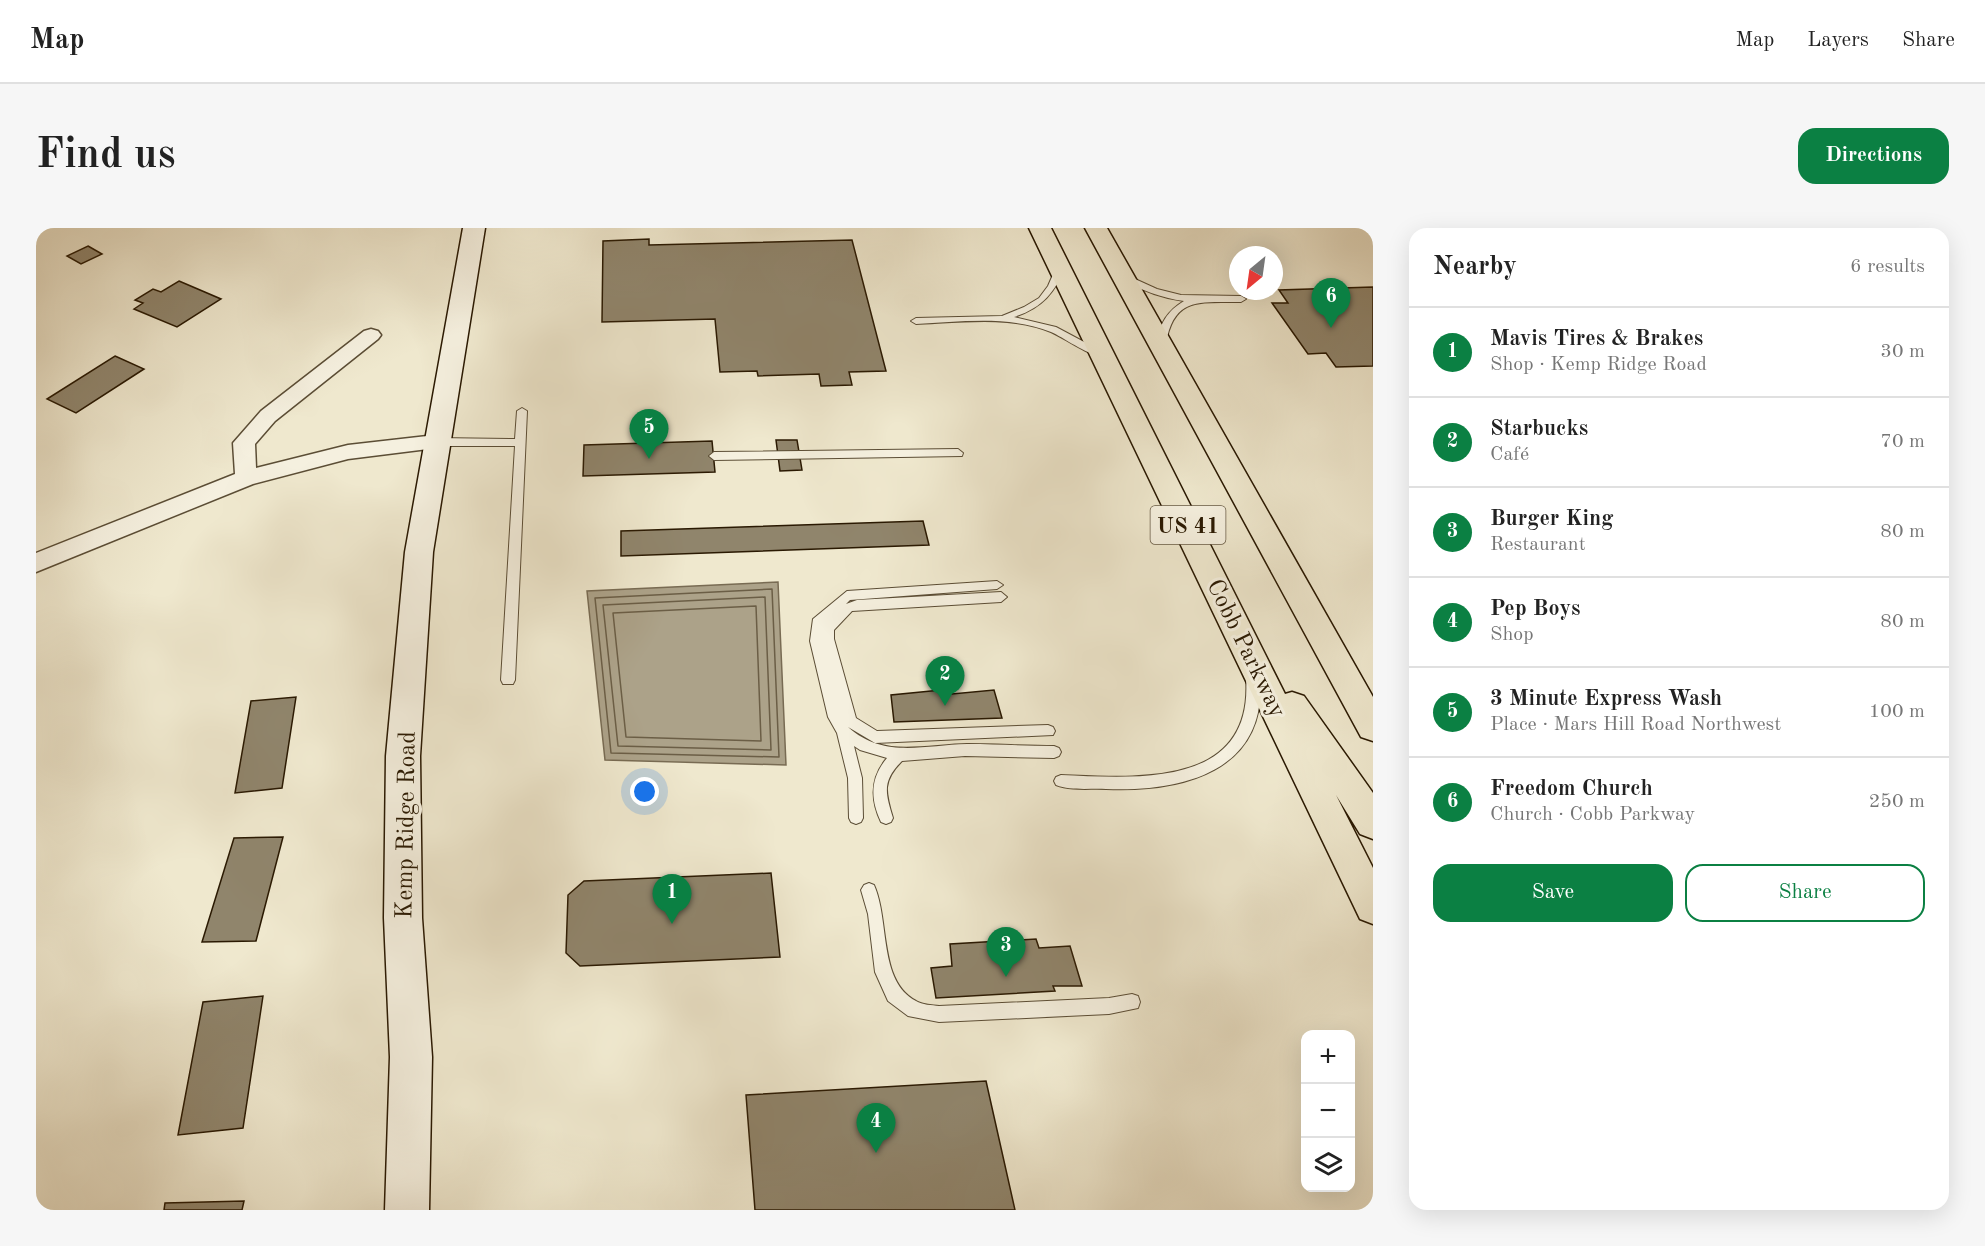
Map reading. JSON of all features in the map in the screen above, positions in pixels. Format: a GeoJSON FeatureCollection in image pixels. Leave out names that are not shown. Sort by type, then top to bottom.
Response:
{"type":"FeatureCollection","features":[{"type":"Feature","properties":{"kind":"main road","name":"Cobb Parkway"},"geometry":{"type":"LineString","coordinates":[[1041,228],[1373,907]]}},
{"type":"Feature","properties":{"kind":"main road","name":"US 41"},"geometry":{"type":"LineString","coordinates":[[1096,228],[1373,727]]}},
{"type":"Feature","properties":{"kind":"main road"},"geometry":{"type":"LineString","coordinates":[[1251,655],[1333,760],[1373,823]]}},
{"type":"Feature","properties":{"kind":"street","name":"Kemp Ridge Road"},"geometry":{"type":"LineString","coordinates":[[407,1210],[411,1057],[403,918],[403,756],[419,552],[474,228]]}},
{"type":"Feature","properties":{"kind":"street"},"geometry":{"type":"LineString","coordinates":[[246,478],[244,443],[250,436],[268,416],[371,335]]}},
{"type":"Feature","properties":{"kind":"street"},"geometry":{"type":"LineString","coordinates":[[36,563],[246,478],[348,452],[436,442]]}},
{"type":"Feature","properties":{"kind":"lane"},"geometry":{"type":"LineString","coordinates":[[916,321],[1003,317],[1033,308],[1043,301],[1054,286],[1060,266]]}},
{"type":"Feature","properties":{"kind":"lane"},"geometry":{"type":"LineString","coordinates":[[1124,277],[1158,293],[1192,301],[1229,299]]}},
{"type":"Feature","properties":{"kind":"lane"},"geometry":{"type":"LineString","coordinates":[[1161,343],[1165,324],[1173,312],[1192,301]]}},
{"type":"Feature","properties":{"kind":"lane"},"geometry":{"type":"LineString","coordinates":[[1003,317],[1050,327],[1071,335],[1106,358]]}},
{"type":"Feature","properties":{"kind":"lane"},"geometry":{"type":"LineString","coordinates":[[508,680],[522,411]]}},
{"type":"Feature","properties":{"kind":"lane"},"geometry":{"type":"LineString","coordinates":[[436,442],[520,443]]}},
{"type":"Feature","properties":{"kind":"lane"},"geometry":{"type":"LineString","coordinates":[[714,456],[958,453]]}},
{"type":"Feature","properties":{"kind":"lane"},"geometry":{"type":"LineString","coordinates":[[856,818],[855,778],[844,732],[835,717],[816,641],[817,622],[847,596],[999,591],[870,604],[848,608],[840,614],[828,629],[828,639],[850,721],[875,737],[1048,731]]}},
{"type":"Feature","properties":{"kind":"lane"},"geometry":{"type":"LineString","coordinates":[[1061,781],[1166,780],[1190,777],[1218,764],[1230,753],[1248,724],[1254,686],[1251,655]]}},
{"type":"Feature","properties":{"kind":"lane"},"geometry":{"type":"LineString","coordinates":[[844,732],[866,746],[899,755],[965,750],[1054,752]]}},
{"type":"Feature","properties":{"kind":"lane"},"geometry":{"type":"LineString","coordinates":[[886,818],[878,794],[880,779],[888,765],[899,755]]}},
{"type":"Feature","properties":{"kind":"lane"},"geometry":{"type":"LineString","coordinates":[[869,890],[876,914],[883,972],[894,995],[914,1010],[939,1014],[1109,1006],[1132,1002]]}},
{"type":"Feature","properties":{"kind":"water"},"geometry":{"type":"Polygon","coordinates":[[[778,582],[786,765],[605,760],[587,591],[778,582]]]}},
{"type":"Feature","properties":{"kind":"building"},"geometry":{"type":"Polygon","coordinates":[[[649,239],[649,245],[852,240],[886,371],[849,372],[852,385],[821,386],[819,374],[758,376],[757,371],[720,372],[715,319],[602,322],[603,241],[649,239]]]}},
{"type":"Feature","properties":{"kind":"building"},"geometry":{"type":"Polygon","coordinates":[[[88,246],[102,254],[81,264],[67,256],[88,246]]]}},
{"type":"Feature","properties":{"kind":"building"},"geometry":{"type":"Polygon","coordinates":[[[179,281],[221,299],[177,327],[134,309],[143,303],[135,300],[153,289],[161,292],[179,281]]]}},
{"type":"Feature","properties":{"kind":"building"},"geometry":{"type":"Polygon","coordinates":[[[1373,287],[1373,366],[1336,367],[1326,353],[1308,354],[1272,303],[1288,303],[1283,296],[1283,290],[1373,287]]]}},
{"type":"Feature","properties":{"kind":"building"},"geometry":{"type":"Polygon","coordinates":[[[115,356],[144,369],[76,413],[47,399],[115,356]]]}},
{"type":"Feature","properties":{"kind":"building"},"geometry":{"type":"Polygon","coordinates":[[[776,440],[797,440],[802,470],[780,471],[776,440]]]}},
{"type":"Feature","properties":{"kind":"building"},"geometry":{"type":"Polygon","coordinates":[[[712,441],[715,472],[583,476],[584,445],[712,441]]]}},
{"type":"Feature","properties":{"kind":"building"},"geometry":{"type":"Polygon","coordinates":[[[923,521],[929,545],[621,556],[621,531],[923,521]]]}},
{"type":"Feature","properties":{"kind":"building"},"geometry":{"type":"Polygon","coordinates":[[[951,689],[952,694],[994,690],[1002,718],[894,722],[891,695],[951,689]]]}},
{"type":"Feature","properties":{"kind":"building"},"geometry":{"type":"Polygon","coordinates":[[[296,697],[282,788],[235,793],[251,701],[296,697]]]}},
{"type":"Feature","properties":{"kind":"building"},"geometry":{"type":"Polygon","coordinates":[[[283,837],[256,941],[202,942],[234,838],[283,837]]]}},
{"type":"Feature","properties":{"kind":"building"},"geometry":{"type":"Polygon","coordinates":[[[771,873],[780,957],[580,966],[566,953],[568,895],[584,881],[771,873]]]}},
{"type":"Feature","properties":{"kind":"building"},"geometry":{"type":"Polygon","coordinates":[[[1036,939],[1039,948],[1070,946],[1082,986],[1053,986],[1055,991],[936,998],[931,968],[952,966],[950,944],[1036,939]]]}},
{"type":"Feature","properties":{"kind":"building"},"geometry":{"type":"Polygon","coordinates":[[[263,996],[243,1128],[178,1135],[203,1002],[263,996]]]}},
{"type":"Feature","properties":{"kind":"building"},"geometry":{"type":"Polygon","coordinates":[[[986,1081],[1015,1210],[755,1210],[746,1095],[986,1081]]]}},
{"type":"Feature","properties":{"kind":"building"},"geometry":{"type":"Polygon","coordinates":[[[244,1201],[242,1210],[164,1210],[165,1203],[244,1201]]]}},
{"type":"Feature","properties":{"kind":"place","name":"Freedom Church"},"geometry":{"type":"Point","coordinates":[1331,328]}},
{"type":"Feature","properties":{"kind":"place","name":"3 Minute Express Wash"},"geometry":{"type":"Point","coordinates":[649,459]}},
{"type":"Feature","properties":{"kind":"place","name":"Starbucks"},"geometry":{"type":"Point","coordinates":[945,706]}},
{"type":"Feature","properties":{"kind":"place","name":"Mavis Tires & Brakes"},"geometry":{"type":"Point","coordinates":[672,924]}},
{"type":"Feature","properties":{"kind":"place","name":"Burger King"},"geometry":{"type":"Point","coordinates":[1006,977]}},
{"type":"Feature","properties":{"kind":"place","name":"Pep Boys"},"geometry":{"type":"Point","coordinates":[876,1153]}}]}
